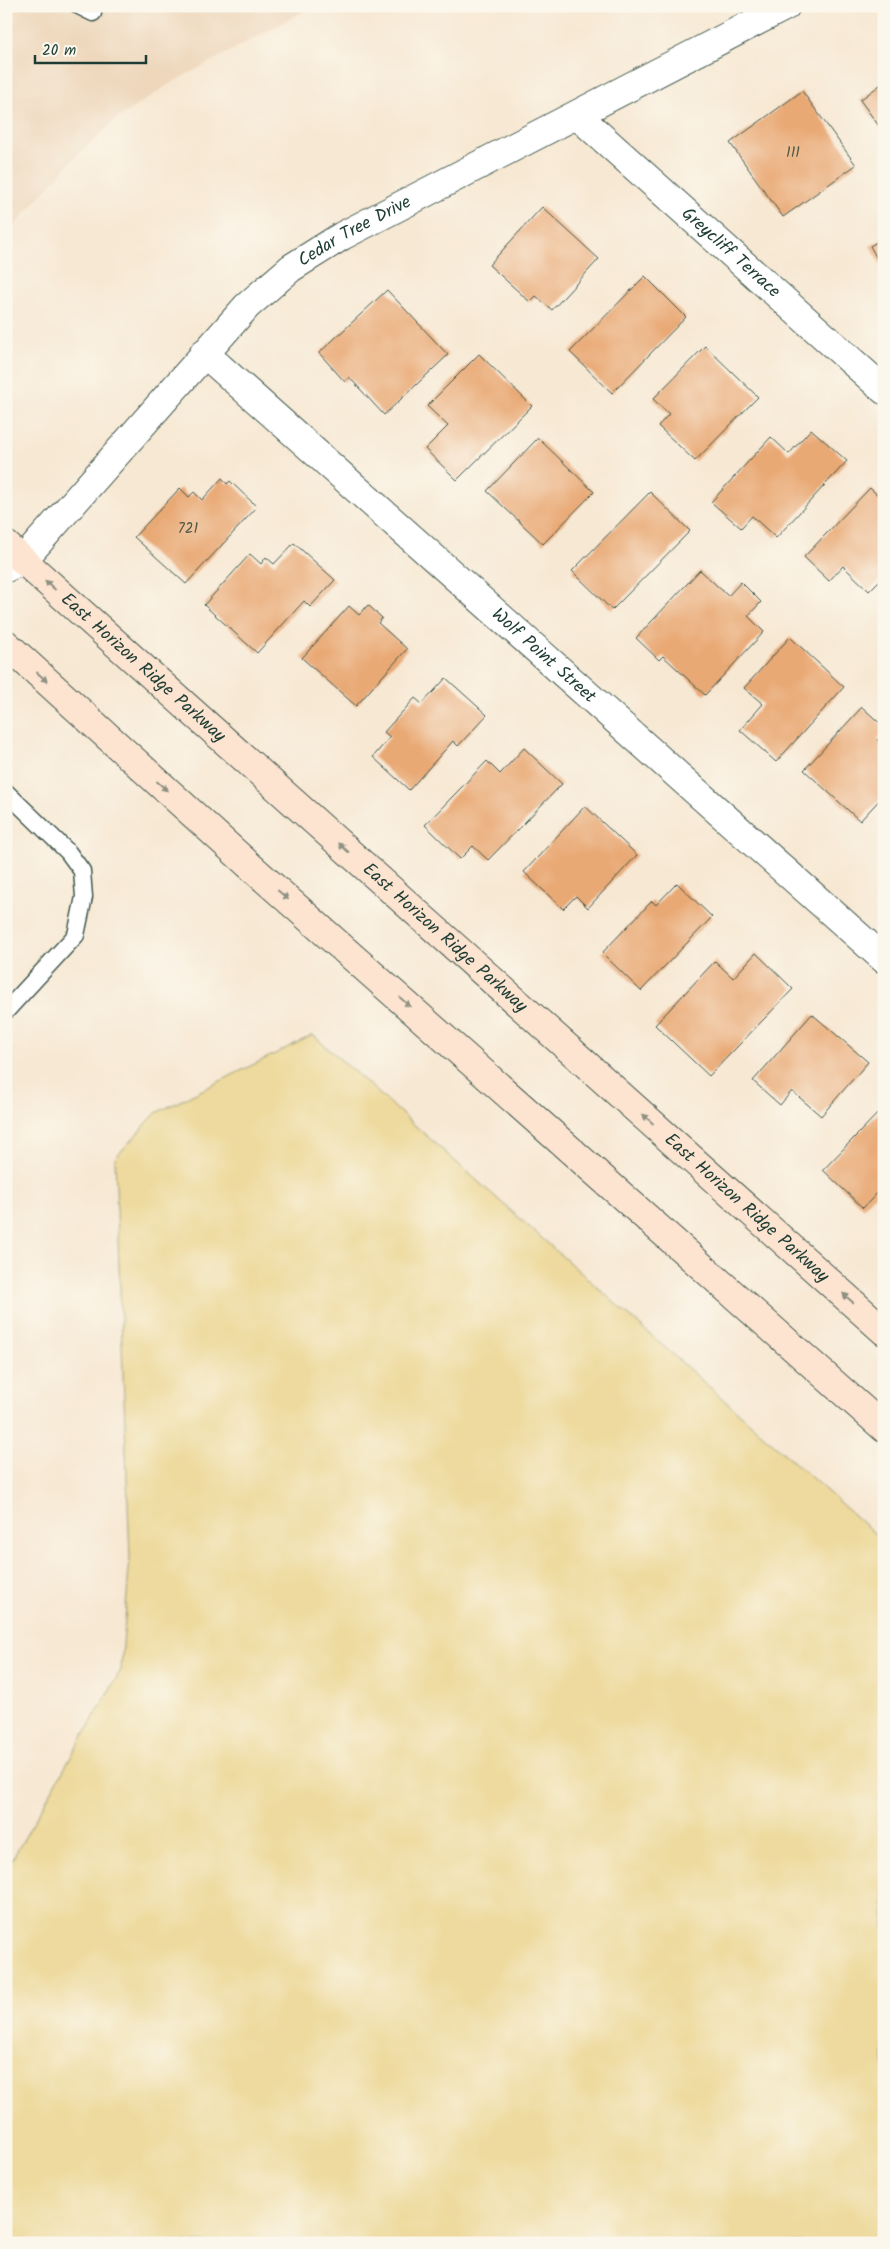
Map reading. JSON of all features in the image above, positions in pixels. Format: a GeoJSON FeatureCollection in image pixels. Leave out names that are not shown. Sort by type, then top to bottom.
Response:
{"type":"FeatureCollection","features":[{"type":"Feature","properties":{"kind":"main road","name":"East Horizon Ridge Parkway"},"geometry":{"type":"LineString","coordinates":[[12,558],[884,1330]]}},
{"type":"Feature","properties":{"kind":"main road"},"geometry":{"type":"LineString","coordinates":[[6,644],[250,866],[884,1428]]}},
{"type":"Feature","properties":{"kind":"street","name":"Cedar Tree Drive"},"geometry":{"type":"LineString","coordinates":[[12,558],[247,306],[291,268],[342,236],[578,116],[786,6]]}},
{"type":"Feature","properties":{"kind":"street","name":"Greycliff Terrace"},"geometry":{"type":"LineString","coordinates":[[578,116],[884,390]]}},
{"type":"Feature","properties":{"kind":"street","name":"Wolf Point Street"},"geometry":{"type":"LineString","coordinates":[[204,353],[884,959]]}},
{"type":"Feature","properties":{"kind":"lane"},"geometry":{"type":"LineString","coordinates":[[79,6],[93,13],[94,6]]}},
{"type":"Feature","properties":{"kind":"lane"},"geometry":{"type":"LineString","coordinates":[[6,792],[68,852],[82,871],[84,897],[76,935],[6,1011]]}},
{"type":"Feature","properties":{"kind":"shaded area"},"geometry":{"type":"Polygon","coordinates":[[[6,6],[314,6],[171,83],[118,118],[75,157],[6,235],[6,6]]]}},
{"type":"Feature","properties":{"kind":"sand"},"geometry":{"type":"Polygon","coordinates":[[[313,1035],[884,1542],[884,2243],[6,2243],[6,1870],[121,1670],[130,1557],[115,1158],[156,1113],[313,1035]]]}},
{"type":"Feature","properties":{"kind":"building"},"geometry":{"type":"Polygon","coordinates":[[[884,82],[884,133],[860,100],[884,82]]]}},
{"type":"Feature","properties":{"kind":"building"},"geometry":{"type":"Polygon","coordinates":[[[802,91],[856,165],[783,217],[730,143],[802,91]]]}},
{"type":"Feature","properties":{"kind":"building"},"geometry":{"type":"Polygon","coordinates":[[[542,207],[599,259],[552,310],[536,296],[530,302],[489,265],[542,207]]]}},
{"type":"Feature","properties":{"kind":"building"},"geometry":{"type":"Polygon","coordinates":[[[884,238],[884,271],[870,246],[884,238]]]}},
{"type":"Feature","properties":{"kind":"building"},"geometry":{"type":"Polygon","coordinates":[[[645,276],[686,317],[612,393],[570,352],[645,276]]]}},
{"type":"Feature","properties":{"kind":"building"},"geometry":{"type":"Polygon","coordinates":[[[387,290],[448,355],[384,415],[349,377],[345,382],[319,353],[387,290]]]}},
{"type":"Feature","properties":{"kind":"building"},"geometry":{"type":"Polygon","coordinates":[[[705,346],[758,397],[695,461],[658,426],[669,414],[653,399],[705,346]]]}},
{"type":"Feature","properties":{"kind":"building"},"geometry":{"type":"Polygon","coordinates":[[[479,354],[532,406],[457,480],[425,449],[448,426],[427,406],[479,354]]]}},
{"type":"Feature","properties":{"kind":"building"},"geometry":{"type":"Polygon","coordinates":[[[811,429],[847,461],[776,538],[752,516],[741,528],[711,502],[771,437],[789,454],[811,429]]]}},
{"type":"Feature","properties":{"kind":"building"},"geometry":{"type":"Polygon","coordinates":[[[538,438],[594,492],[543,544],[487,491],[538,438]]]}},
{"type":"Feature","properties":{"kind":"building"},"geometry":{"type":"Polygon","coordinates":[[[222,478],[227,484],[230,481],[257,507],[186,584],[134,537],[180,488],[189,497],[194,492],[202,500],[222,478]]]}},
{"type":"Feature","properties":{"kind":"building"},"geometry":{"type":"Polygon","coordinates":[[[870,488],[884,501],[884,576],[869,591],[843,566],[829,581],[804,557],[870,488]]]}},
{"type":"Feature","properties":{"kind":"building"},"geometry":{"type":"Polygon","coordinates":[[[650,492],[690,531],[612,610],[572,571],[650,492]]]}},
{"type":"Feature","properties":{"kind":"building"},"geometry":{"type":"Polygon","coordinates":[[[294,543],[335,580],[310,607],[304,601],[257,653],[204,605],[250,554],[261,564],[266,557],[274,564],[294,543]]]}},
{"type":"Feature","properties":{"kind":"building"},"geometry":{"type":"Polygon","coordinates":[[[700,570],[728,596],[741,582],[761,602],[748,616],[764,632],[705,695],[663,656],[659,660],[636,638],[700,570]]]}},
{"type":"Feature","properties":{"kind":"building"},"geometry":{"type":"Polygon","coordinates":[[[368,605],[382,618],[378,623],[407,649],[356,706],[302,658],[349,606],[359,615],[368,605]]]}},
{"type":"Feature","properties":{"kind":"building"},"geometry":{"type":"Polygon","coordinates":[[[790,637],[844,687],[776,762],[740,730],[763,704],[744,688],[790,637]]]}},
{"type":"Feature","properties":{"kind":"building"},"geometry":{"type":"Polygon","coordinates":[[[446,678],[487,715],[458,746],[453,741],[409,790],[373,757],[390,737],[384,732],[415,698],[422,704],[446,678]]]}},
{"type":"Feature","properties":{"kind":"building"},"geometry":{"type":"Polygon","coordinates":[[[862,707],[884,727],[884,732],[877,740],[884,746],[884,795],[860,821],[804,770],[862,707]]]}},
{"type":"Feature","properties":{"kind":"building"},"geometry":{"type":"Polygon","coordinates":[[[524,748],[562,784],[488,860],[473,846],[460,859],[425,825],[487,761],[500,774],[524,748]]]}},
{"type":"Feature","properties":{"kind":"building"},"geometry":{"type":"Polygon","coordinates":[[[585,806],[637,855],[588,908],[576,896],[563,909],[524,872],[585,806]]]}},
{"type":"Feature","properties":{"kind":"building"},"geometry":{"type":"Polygon","coordinates":[[[677,883],[712,917],[641,991],[602,953],[652,901],[656,905],[677,883]]]}},
{"type":"Feature","properties":{"kind":"building"},"geometry":{"type":"Polygon","coordinates":[[[756,953],[793,989],[709,1076],[655,1025],[715,961],[733,978],[756,953]]]}},
{"type":"Feature","properties":{"kind":"building"},"geometry":{"type":"Polygon","coordinates":[[[812,1014],[868,1062],[821,1116],[792,1091],[780,1105],[753,1081],[812,1014]]]}},
{"type":"Feature","properties":{"kind":"building"},"geometry":{"type":"Polygon","coordinates":[[[883,1108],[884,1186],[863,1208],[823,1170],[883,1108]]]}}]}
